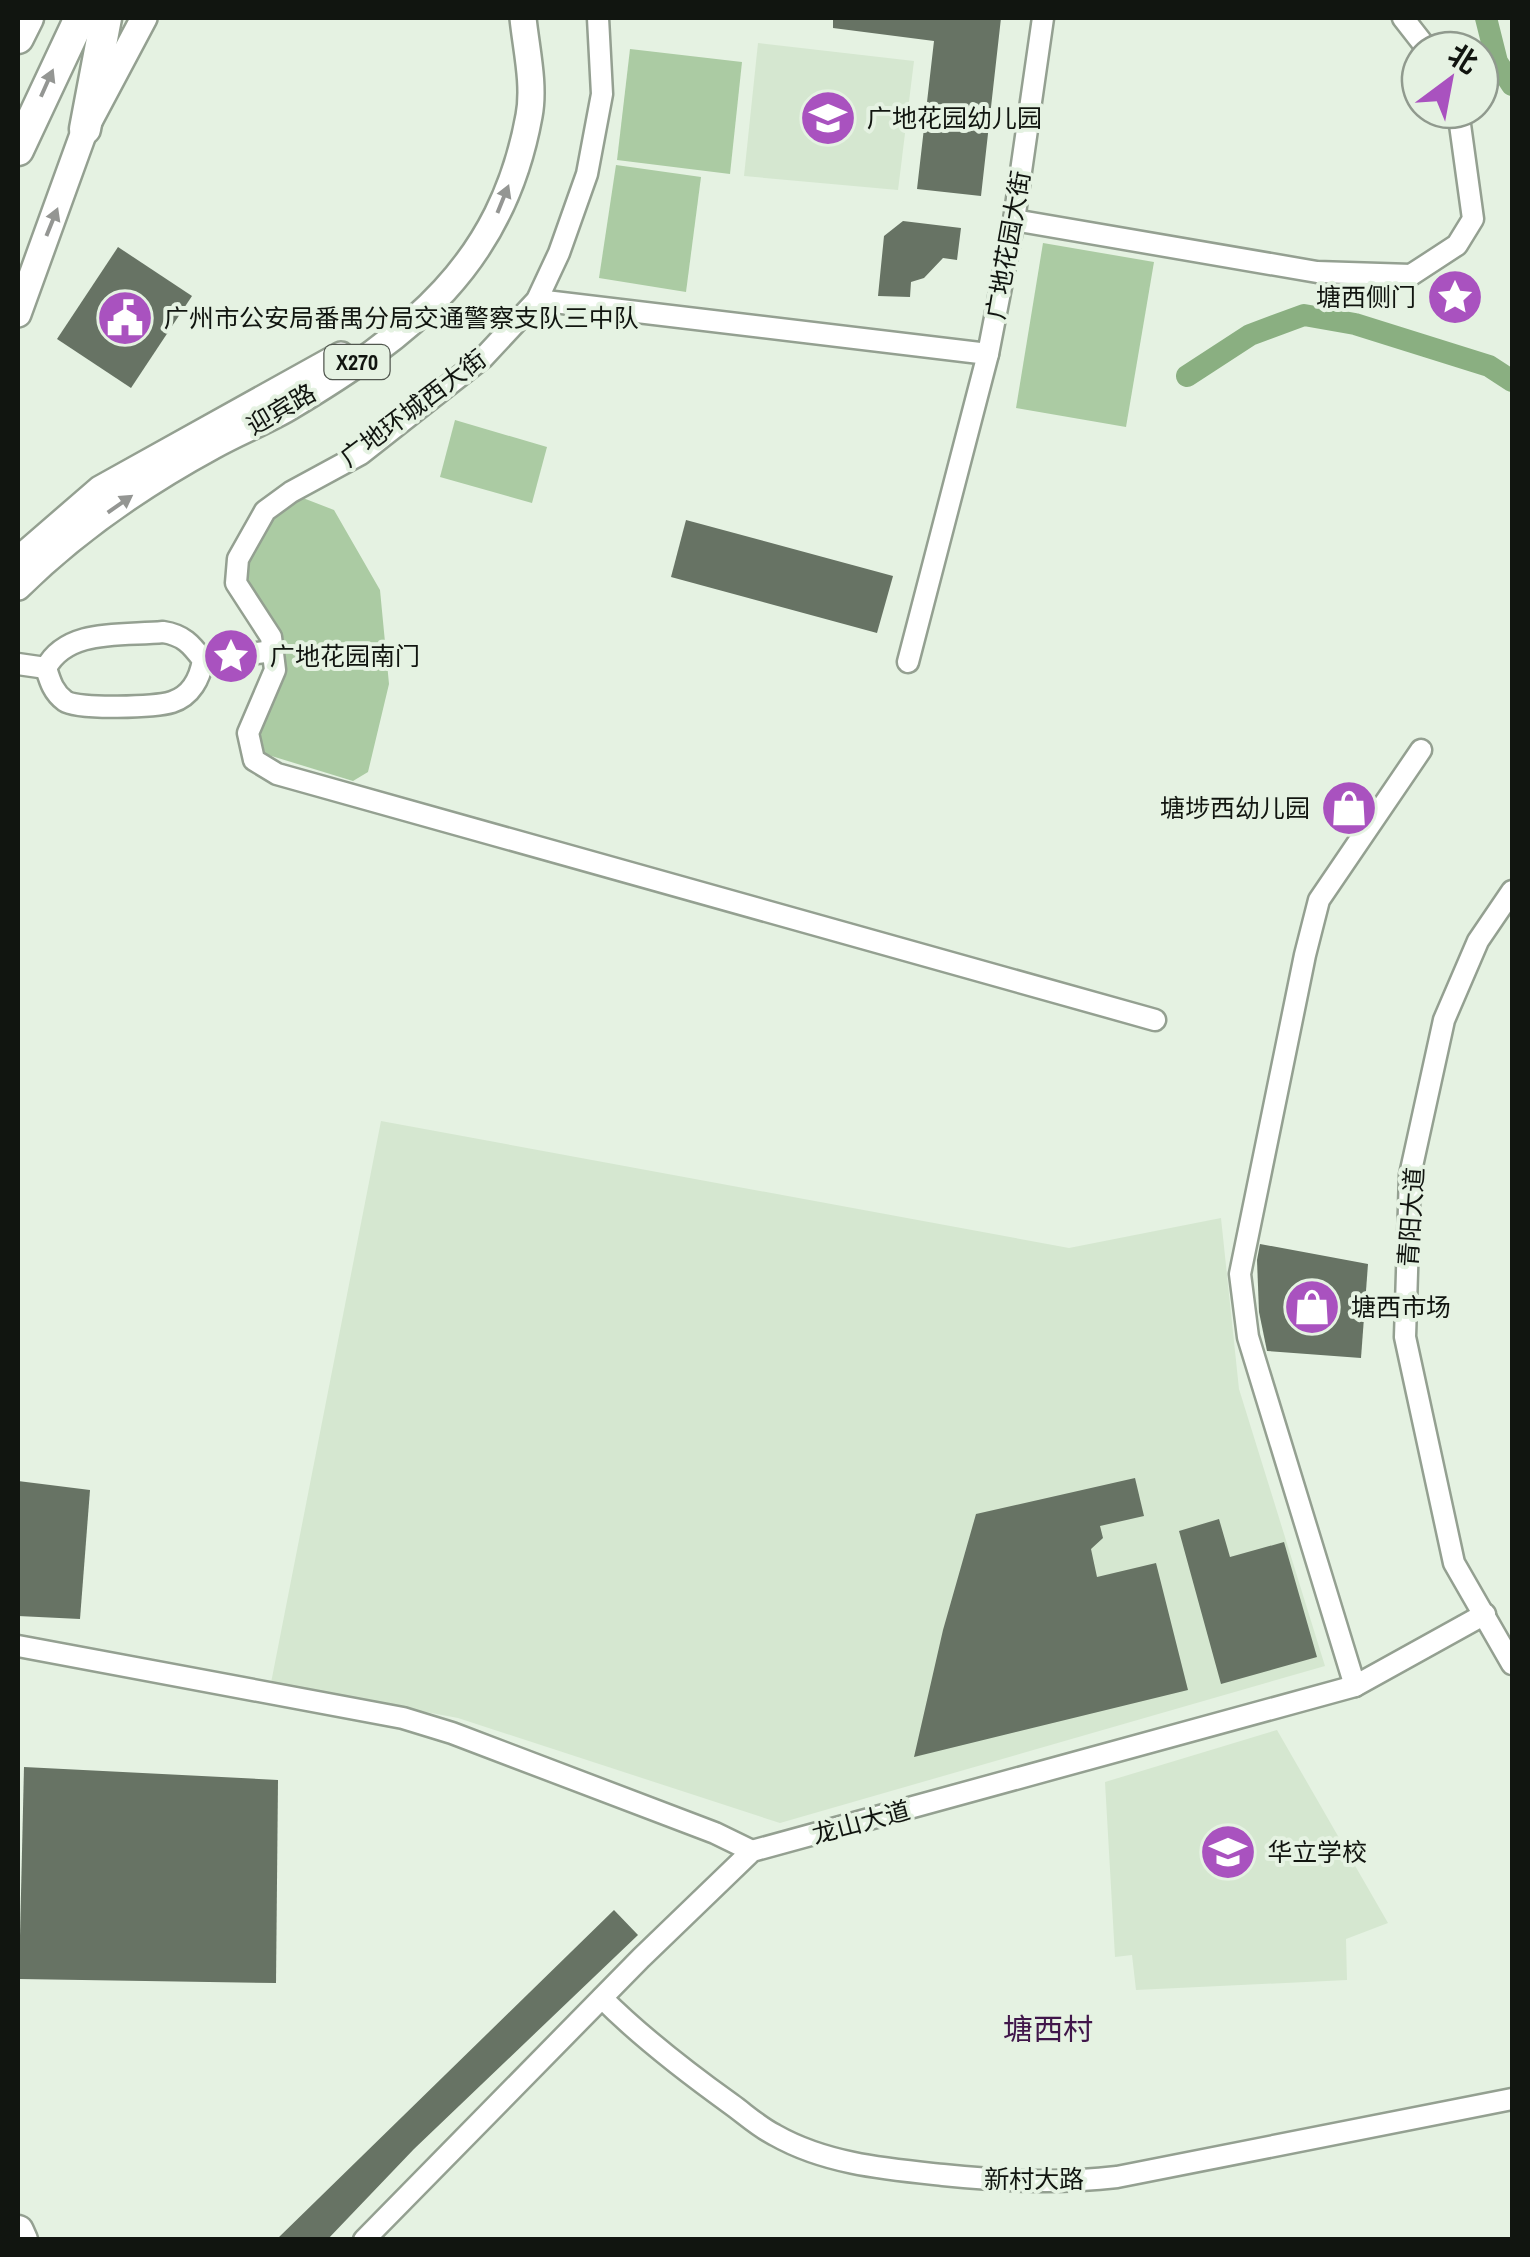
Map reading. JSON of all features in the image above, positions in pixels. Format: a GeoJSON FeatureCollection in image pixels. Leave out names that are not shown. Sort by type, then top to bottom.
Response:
{"type":"FeatureCollection","features":[{"type":"Feature","properties":{"kind":"highway"},"geometry":{"type":"LineString","coordinates":[[18,38],[28,18]]}},
{"type":"Feature","properties":{"kind":"highway"},"geometry":{"type":"LineString","coordinates":[[18,150],[80,18]]}},
{"type":"Feature","properties":{"kind":"highway"},"geometry":{"type":"LineString","coordinates":[[86,129],[106,18]]}},
{"type":"Feature","properties":{"kind":"highway"},"geometry":{"type":"LineString","coordinates":[[18,2231],[22,2240]]}},
{"type":"Feature","properties":{"kind":"main road"},"geometry":{"type":"LineString","coordinates":[[18,314],[86,129],[144,18]]}},
{"type":"Feature","properties":{"kind":"main road","name":"迎宾路"},"geometry":{"type":"LineString","coordinates":[[18,588],[126,499],[214,446],[286,409],[409,328],[444,294],[489,233],[506,196],[530,112],[523,18]]}},
{"type":"Feature","properties":{"kind":"main road"},"geometry":{"type":"LineString","coordinates":[[18,560],[100,489],[339,356],[426,299],[469,261]]}},
{"type":"Feature","properties":{"kind":"street","name":"广地环城西大街"},"geometry":{"type":"LineString","coordinates":[[272,652],[271,637],[236,583],[238,560],[265,511],[291,492],[361,454],[483,358],[536,300],[560,254],[587,174],[602,94],[598,18]]}},
{"type":"Feature","properties":{"kind":"street","name":"广地花园大街"},"geometry":{"type":"LineString","coordinates":[[908,662],[988,354],[1014,220],[1043,18]]}},
{"type":"Feature","properties":{"kind":"street"},"geometry":{"type":"LineString","coordinates":[[1014,220],[1317,272],[1411,275],[1457,245],[1472,219],[1461,130]]}},
{"type":"Feature","properties":{"kind":"street"},"geometry":{"type":"LineString","coordinates":[[536,300],[988,354]]}},
{"type":"Feature","properties":{"kind":"street"},"geometry":{"type":"LineString","coordinates":[[163,632],[178,634],[203,660],[200,676],[188,692],[173,702],[85,708],[68,703],[52,687],[46,668],[54,653],[71,641],[163,632]]}},
{"type":"Feature","properties":{"kind":"street"},"geometry":{"type":"LineString","coordinates":[[203,660],[272,652],[274,670],[248,733],[254,760],[277,774],[1155,1020]]}},
{"type":"Feature","properties":{"kind":"street"},"geometry":{"type":"LineString","coordinates":[[18,664],[46,668]]}},
{"type":"Feature","properties":{"kind":"street"},"geometry":{"type":"LineString","coordinates":[[1355,1686],[1248,1338],[1240,1274],[1319,900],[1422,750]]}},
{"type":"Feature","properties":{"kind":"street","name":"青阳大道"},"geometry":{"type":"LineString","coordinates":[[1512,890],[1478,942],[1444,1020],[1410,1175],[1405,1337],[1454,1563],[1512,1664]]}},
{"type":"Feature","properties":{"kind":"street","name":"龙山大道"},"geometry":{"type":"LineString","coordinates":[[364,2240],[752,1851],[1355,1686],[1485,1614]]}},
{"type":"Feature","properties":{"kind":"street"},"geometry":{"type":"LineString","coordinates":[[18,1646],[403,1718],[715,1832],[752,1851]]}},
{"type":"Feature","properties":{"kind":"street","name":"新村大路"},"geometry":{"type":"LineString","coordinates":[[602,1998],[650,2044],[774,2135],[818,2154],[881,2169],[987,2181],[1060,2183],[1118,2177],[1512,2098]]}},
{"type":"Feature","properties":{"kind":"shaded area","name":"广地花园幼儿园"},"geometry":{"type":"Polygon","coordinates":[[[758,43],[914,61],[898,190],[744,176],[758,43]]]}},
{"type":"Feature","properties":{"kind":"shaded area"},"geometry":{"type":"Polygon","coordinates":[[[381,1121],[1069,1248],[1221,1218],[1239,1389],[1325,1666],[780,1823],[458,1718],[271,1683],[381,1121]]]}},
{"type":"Feature","properties":{"kind":"shaded area","name":"华立学校"},"geometry":{"type":"Polygon","coordinates":[[[1277,1730],[1388,1923],[1346,1939],[1347,1980],[1136,1990],[1132,1955],[1115,1957],[1105,1782],[1277,1730]]]}},
{"type":"Feature","properties":{"kind":"green space"},"geometry":{"type":"Polygon","coordinates":[[[630,49],[742,62],[730,174],[617,160],[630,49]]]}},
{"type":"Feature","properties":{"kind":"green space"},"geometry":{"type":"Polygon","coordinates":[[[616,165],[701,177],[686,292],[599,278],[616,165]]]}},
{"type":"Feature","properties":{"kind":"green space"},"geometry":{"type":"Polygon","coordinates":[[[1043,243],[1154,262],[1126,427],[1016,408],[1043,243]]]}},
{"type":"Feature","properties":{"kind":"green space"},"geometry":{"type":"Polygon","coordinates":[[[455,420],[547,447],[532,503],[440,477],[455,420]]]}},
{"type":"Feature","properties":{"kind":"green space"},"geometry":{"type":"Polygon","coordinates":[[[303,498],[334,510],[380,590],[389,684],[368,772],[353,781],[265,754],[259,729],[285,667],[277,629],[247,584],[246,560],[272,518],[303,498]]]}},
{"type":"Feature","properties":{"kind":"building"},"geometry":{"type":"Polygon","coordinates":[[[833,18],[1001,18],[981,196],[917,189],[934,41],[833,28],[833,18]]]}},
{"type":"Feature","properties":{"kind":"building"},"geometry":{"type":"Polygon","coordinates":[[[903,221],[961,228],[957,260],[943,258],[924,278],[911,282],[910,297],[878,296],[884,236],[903,221]]]}},
{"type":"Feature","properties":{"kind":"building","name":"广州市公安局番禺分局交通警察支队三中队"},"geometry":{"type":"Polygon","coordinates":[[[118,247],[192,296],[131,388],[57,339],[118,247]]]}},
{"type":"Feature","properties":{"kind":"building"},"geometry":{"type":"Polygon","coordinates":[[[686,520],[893,576],[877,633],[671,577],[686,520]]]}},
{"type":"Feature","properties":{"kind":"building","name":"塘西市场"},"geometry":{"type":"Polygon","coordinates":[[[1260,1244],[1368,1264],[1361,1358],[1267,1351],[1259,1312],[1260,1244]]]}},
{"type":"Feature","properties":{"kind":"building"},"geometry":{"type":"Polygon","coordinates":[[[1135,1478],[1144,1516],[1100,1526],[1103,1538],[1091,1549],[1097,1577],[1156,1563],[1188,1690],[914,1757],[943,1630],[976,1514],[1135,1478]]]}},
{"type":"Feature","properties":{"kind":"building"},"geometry":{"type":"Polygon","coordinates":[[[18,1481],[90,1490],[80,1619],[18,1616],[18,1481]]]}},
{"type":"Feature","properties":{"kind":"building"},"geometry":{"type":"Polygon","coordinates":[[[1219,1519],[1230,1557],[1284,1542],[1317,1657],[1221,1684],[1179,1531],[1219,1519]]]}},
{"type":"Feature","properties":{"kind":"building"},"geometry":{"type":"Polygon","coordinates":[[[24,1767],[278,1780],[276,1983],[19,1979],[24,1767]]]}},
{"type":"Feature","properties":{"kind":"building"},"geometry":{"type":"Polygon","coordinates":[[[614,1910],[638,1935],[414,2149],[327,2240],[276,2240],[614,1910]]]}},
{"type":"Feature","properties":{"kind":"waterway"},"geometry":{"type":"LineString","coordinates":[[1486,18],[1497,62],[1512,85]]}},
{"type":"Feature","properties":{"kind":"waterway"},"geometry":{"type":"LineString","coordinates":[[1187,376],[1250,335],[1304,315],[1355,324],[1489,366],[1512,381]]}},
{"type":"Feature","properties":{"kind":"place","name":"广地花园幼儿园"},"geometry":{"type":"Point","coordinates":[828,118]}},
{"type":"Feature","properties":{"kind":"place","name":"塘西侧门"},"geometry":{"type":"Point","coordinates":[1455,297]}},
{"type":"Feature","properties":{"kind":"place","name":"广州市公安局番禺分局交通警察支队三中队"},"geometry":{"type":"Point","coordinates":[125,318]}},
{"type":"Feature","properties":{"kind":"place","name":"广地花园南门"},"geometry":{"type":"Point","coordinates":[231,656]}},
{"type":"Feature","properties":{"kind":"place","name":"塘埗西幼儿园"},"geometry":{"type":"Point","coordinates":[1349,808]}},
{"type":"Feature","properties":{"kind":"place","name":"塘西市场"},"geometry":{"type":"Point","coordinates":[1312,1307]}},
{"type":"Feature","properties":{"kind":"place","name":"华立学校"},"geometry":{"type":"Point","coordinates":[1228,1852]}},
{"type":"Feature","properties":{"kind":"district","name":"塘西村"},"geometry":{"type":"Point","coordinates":[1048,2030]}}]}
